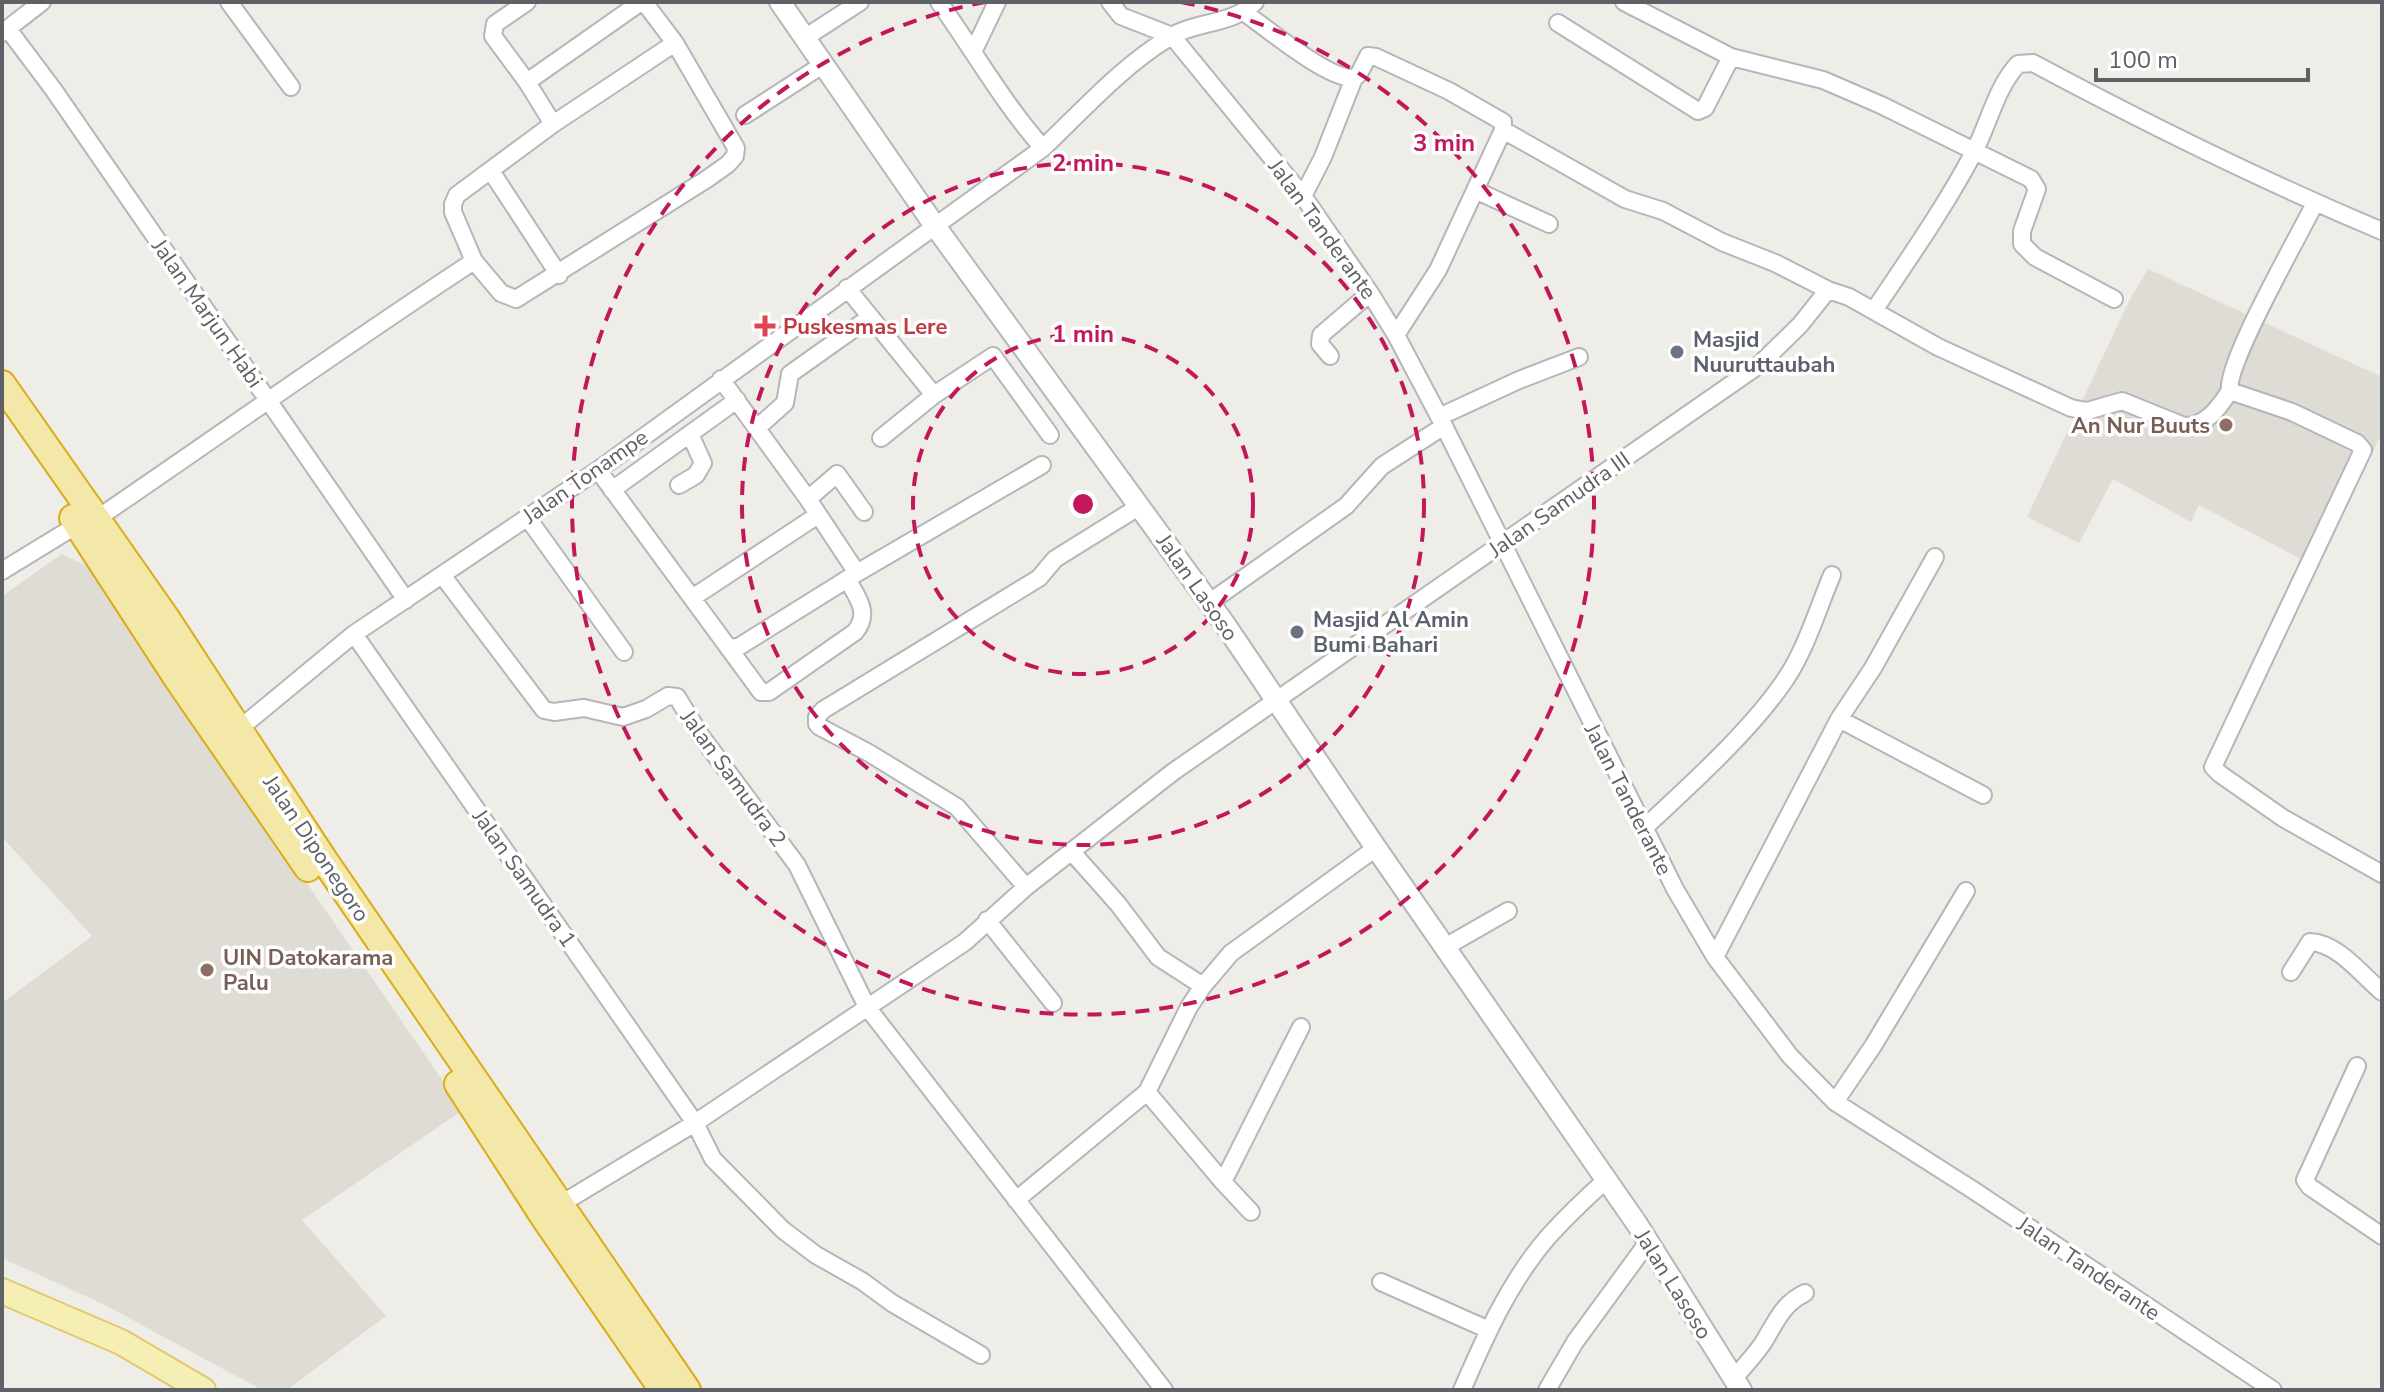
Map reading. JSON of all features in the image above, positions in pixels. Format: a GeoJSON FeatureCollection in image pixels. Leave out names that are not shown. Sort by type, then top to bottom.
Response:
{"type":"FeatureCollection","features":[{"type":"Feature","properties":{"kind":"highway","name":"Jalan Diponegoro"},"geometry":{"type":"LineString","coordinates":[[2,384],[86,522]]}},
{"type":"Feature","properties":{"kind":"highway","name":"Jalan Diponegoro"},"geometry":{"type":"LineString","coordinates":[[2,414],[42,469],[166,618],[186,670],[546,1220],[663,1390]]}},
{"type":"Feature","properties":{"kind":"highway","name":"Jalan Diponegoro"},"geometry":{"type":"LineString","coordinates":[[186,670],[239,729],[330,870],[687,1390]]}},
{"type":"Feature","properties":{"kind":"main road"},"geometry":{"type":"LineString","coordinates":[[2,1291],[121,1342],[203,1390]]}},
{"type":"Feature","properties":{"kind":"street"},"geometry":{"type":"LineString","coordinates":[[5,31],[20,8],[42,2]]}},
{"type":"Feature","properties":{"kind":"street"},"geometry":{"type":"LineString","coordinates":[[229,2],[291,87]]}},
{"type":"Feature","properties":{"kind":"street"},"geometry":{"type":"LineString","coordinates":[[527,2],[495,24],[494,41],[527,82],[553,124]]}},
{"type":"Feature","properties":{"kind":"street"},"geometry":{"type":"LineString","coordinates":[[527,82],[642,2],[675,43],[736,148],[735,156],[707,179],[559,275],[516,299],[501,293],[474,261],[456,221],[453,204],[457,195],[553,124],[675,43]]}},
{"type":"Feature","properties":{"kind":"street","name":"Jalan Lasoso"},"geometry":{"type":"LineString","coordinates":[[780,2],[935,226],[1210,602],[1648,1242],[1737,1384]]}},
{"type":"Feature","properties":{"kind":"street"},"geometry":{"type":"LineString","coordinates":[[806,37],[860,2]]}},
{"type":"Feature","properties":{"kind":"street"},"geometry":{"type":"LineString","coordinates":[[939,2],[1012,111],[1043,148]]}},
{"type":"Feature","properties":{"kind":"street"},"geometry":{"type":"LineString","coordinates":[[974,50],[997,2]]}},
{"type":"Feature","properties":{"kind":"street"},"geometry":{"type":"LineString","coordinates":[[1110,2],[1121,16],[1172,36]]}},
{"type":"Feature","properties":{"kind":"street"},"geometry":{"type":"LineString","coordinates":[[1624,2],[1731,57],[1823,80],[2031,179],[2037,189],[2021,238],[2022,244],[2030,254],[2114,299]]}},
{"type":"Feature","properties":{"kind":"street"},"geometry":{"type":"LineString","coordinates":[[1250,7],[1282,41],[1342,77],[1354,78]]}},
{"type":"Feature","properties":{"kind":"street","name":"Jalan Tonampe"},"geometry":{"type":"LineString","coordinates":[[239,729],[354,634],[598,470],[1043,148],[1130,67],[1172,36],[1250,7]]}},
{"type":"Feature","properties":{"kind":"street"},"geometry":{"type":"LineString","coordinates":[[1558,23],[1698,111],[1705,108],[1731,57]]}},
{"type":"Feature","properties":{"kind":"street","name":"Jalan Marjun Habi"},"geometry":{"type":"LineString","coordinates":[[5,31],[62,102],[406,600]]}},
{"type":"Feature","properties":{"kind":"street","name":"Jalan Tanderante"},"geometry":{"type":"LineString","coordinates":[[1172,36],[1303,196],[1396,335],[1503,542],[1675,889],[1715,957],[1790,1056],[1835,1102],[2273,1390]]}},
{"type":"Feature","properties":{"kind":"street"},"geometry":{"type":"LineString","coordinates":[[1303,196],[1323,157],[1354,78],[1368,56],[1376,57],[1503,122],[1503,130],[1438,270],[1396,335]]}},
{"type":"Feature","properties":{"kind":"street"},"geometry":{"type":"LineString","coordinates":[[1875,309],[1941,209],[1975,150],[2008,75],[2018,64],[2033,63],[2124,112],[2315,203],[2382,231]]}},
{"type":"Feature","properties":{"kind":"street"},"geometry":{"type":"LineString","coordinates":[[745,115],[824,64]]}},
{"type":"Feature","properties":{"kind":"street"},"geometry":{"type":"LineString","coordinates":[[1503,130],[1625,199],[1663,211],[1722,242],[1875,309],[1938,347],[2080,411],[2122,401],[2184,426],[2192,426],[2209,417],[2230,391]]}},
{"type":"Feature","properties":{"kind":"street"},"geometry":{"type":"LineString","coordinates":[[491,171],[559,275]]}},
{"type":"Feature","properties":{"kind":"street"},"geometry":{"type":"LineString","coordinates":[[1475,190],[1549,224]]}},
{"type":"Feature","properties":{"kind":"street"},"geometry":{"type":"LineString","coordinates":[[2230,391],[2228,383],[2240,353],[2315,203]]}},
{"type":"Feature","properties":{"kind":"street"},"geometry":{"type":"LineString","coordinates":[[2,571],[86,522],[269,402],[389,316],[474,261]]}},
{"type":"Feature","properties":{"kind":"street"},"geometry":{"type":"LineString","coordinates":[[847,288],[934,395]]}},
{"type":"Feature","properties":{"kind":"street","name":"Jalan Samudra III"},"geometry":{"type":"LineString","coordinates":[[1275,699],[1759,365],[1800,325],[1828,290]]}},
{"type":"Feature","properties":{"kind":"street"},"geometry":{"type":"LineString","coordinates":[[1330,356],[1320,344],[1321,335],[1370,293]]}},
{"type":"Feature","properties":{"kind":"street"},"geometry":{"type":"LineString","coordinates":[[757,428],[785,403],[790,374],[869,318]]}},
{"type":"Feature","properties":{"kind":"street"},"geometry":{"type":"LineString","coordinates":[[881,438],[934,395],[993,356],[1050,435]]}},
{"type":"Feature","properties":{"kind":"street"},"geometry":{"type":"LineString","coordinates":[[1210,602],[1346,506],[1382,466],[1442,421],[1519,380],[1579,357]]}},
{"type":"Feature","properties":{"kind":"street"},"geometry":{"type":"LineString","coordinates":[[598,470],[759,692],[769,692],[855,632],[862,625],[863,607],[852,576],[808,499],[721,379]]}},
{"type":"Feature","properties":{"kind":"street"},"geometry":{"type":"LineString","coordinates":[[2230,391],[2292,412],[2357,443],[2363,450],[2220,750],[2214,769],[2283,818],[2382,874]]}},
{"type":"Feature","properties":{"kind":"street"},"geometry":{"type":"LineString","coordinates":[[612,490],[737,400]]}},
{"type":"Feature","properties":{"kind":"street"},"geometry":{"type":"LineString","coordinates":[[679,485],[696,475],[703,463],[690,434]]}},
{"type":"Feature","properties":{"kind":"street"},"geometry":{"type":"LineString","coordinates":[[729,649],[740,646],[852,576],[1042,465]]}},
{"type":"Feature","properties":{"kind":"street"},"geometry":{"type":"LineString","coordinates":[[808,499],[837,474],[864,512]]}},
{"type":"Feature","properties":{"kind":"street"},"geometry":{"type":"LineString","coordinates":[[1026,887],[961,810],[869,753],[820,727],[817,717],[823,710],[1039,578],[1055,559],[1140,506]]}},
{"type":"Feature","properties":{"kind":"street"},"geometry":{"type":"LineString","coordinates":[[692,598],[818,515]]}},
{"type":"Feature","properties":{"kind":"street"},"geometry":{"type":"LineString","coordinates":[[527,517],[624,652]]}},
{"type":"Feature","properties":{"kind":"street"},"geometry":{"type":"LineString","coordinates":[[1715,957],[1839,719],[1873,668],[1935,557]]}},
{"type":"Feature","properties":{"kind":"street","name":"Jalan Samudra 2"},"geometry":{"type":"LineString","coordinates":[[442,575],[544,710],[554,712],[584,708],[623,717],[646,709],[668,696],[677,697],[701,736],[797,865],[867,1007],[1164,1390]]}},
{"type":"Feature","properties":{"kind":"street"},"geometry":{"type":"LineString","coordinates":[[1643,829],[1695,780],[1778,689],[1797,658],[1832,575]]}},
{"type":"Feature","properties":{"kind":"street","name":"Jalan Samudra 1"},"geometry":{"type":"LineString","coordinates":[[354,634],[695,1123],[713,1159],[783,1230],[816,1255],[981,1355]]}},
{"type":"Feature","properties":{"kind":"street"},"geometry":{"type":"LineString","coordinates":[[561,1204],[695,1123],[965,942],[1071,851],[1173,772],[1275,699]]}},
{"type":"Feature","properties":{"kind":"street"},"geometry":{"type":"LineString","coordinates":[[1839,719],[1983,795]]}},
{"type":"Feature","properties":{"kind":"street"},"geometry":{"type":"LineString","coordinates":[[1016,1200],[1147,1092],[1168,1046],[1203,986],[1231,953],[1376,848]]}},
{"type":"Feature","properties":{"kind":"street"},"geometry":{"type":"LineString","coordinates":[[1071,851],[1118,904],[1158,957],[1203,986]]}},
{"type":"Feature","properties":{"kind":"street"},"geometry":{"type":"LineString","coordinates":[[1835,1102],[1873,1046],[1966,891]]}},
{"type":"Feature","properties":{"kind":"street"},"geometry":{"type":"LineString","coordinates":[[1445,947],[1508,911]]}},
{"type":"Feature","properties":{"kind":"street"},"geometry":{"type":"LineString","coordinates":[[987,920],[1053,1003]]}},
{"type":"Feature","properties":{"kind":"street"},"geometry":{"type":"LineString","coordinates":[[2291,972],[2306,946],[2316,942],[2326,945],[2346,960],[2382,992]]}},
{"type":"Feature","properties":{"kind":"street"},"geometry":{"type":"LineString","coordinates":[[1223,1182],[1301,1027]]}},
{"type":"Feature","properties":{"kind":"street"},"geometry":{"type":"LineString","coordinates":[[2357,1066],[2305,1180],[2310,1187],[2382,1236]]}},
{"type":"Feature","properties":{"kind":"street"},"geometry":{"type":"LineString","coordinates":[[1147,1092],[1251,1212]]}},
{"type":"Feature","properties":{"kind":"street"},"geometry":{"type":"LineString","coordinates":[[1462,1390],[1510,1292],[1546,1239],[1606,1180]]}},
{"type":"Feature","properties":{"kind":"street"},"geometry":{"type":"LineString","coordinates":[[1547,1390],[1575,1342],[1648,1242]]}},
{"type":"Feature","properties":{"kind":"street"},"geometry":{"type":"LineString","coordinates":[[1381,1282],[1489,1330]]}},
{"type":"Feature","properties":{"kind":"street"},"geometry":{"type":"LineString","coordinates":[[1737,1384],[1780,1313],[1792,1300],[1805,1293]]}},
{"type":"Feature","properties":{"kind":"shaded area","name":"An Nur Buuts"},"geometry":{"type":"Polygon","coordinates":[[[2148,269],[2382,377],[2382,433],[2316,567],[2199,505],[2191,522],[2113,479],[2079,543],[2027,517],[2130,299],[2148,269]]]}},
{"type":"Feature","properties":{"kind":"shaded area","name":"UIN Datokarama Palu"},"geometry":{"type":"Polygon","coordinates":[[[62,554],[89,567],[463,1110],[302,1220],[386,1316],[287,1390],[262,1390],[103,1304],[2,1258],[2,1003],[92,936],[2,837],[2,596],[62,554]]]}},
{"type":"Feature","properties":{"kind":"place","name":"Puskesmas Lere"},"geometry":{"type":"Point","coordinates":[765,326]}},
{"type":"Feature","properties":{"kind":"place","name":"Masjid Nuuruttaubah"},"geometry":{"type":"Point","coordinates":[1677,352]}},
{"type":"Feature","properties":{"kind":"place","name":"An Nur Buuts"},"geometry":{"type":"Point","coordinates":[2226,425]}},
{"type":"Feature","properties":{"kind":"place","name":"Masjid Al Amin Bumi Bahari"},"geometry":{"type":"Point","coordinates":[1297,632]}},
{"type":"Feature","properties":{"kind":"place","name":"UIN Datokarama Palu"},"geometry":{"type":"Point","coordinates":[207,970]}}]}
